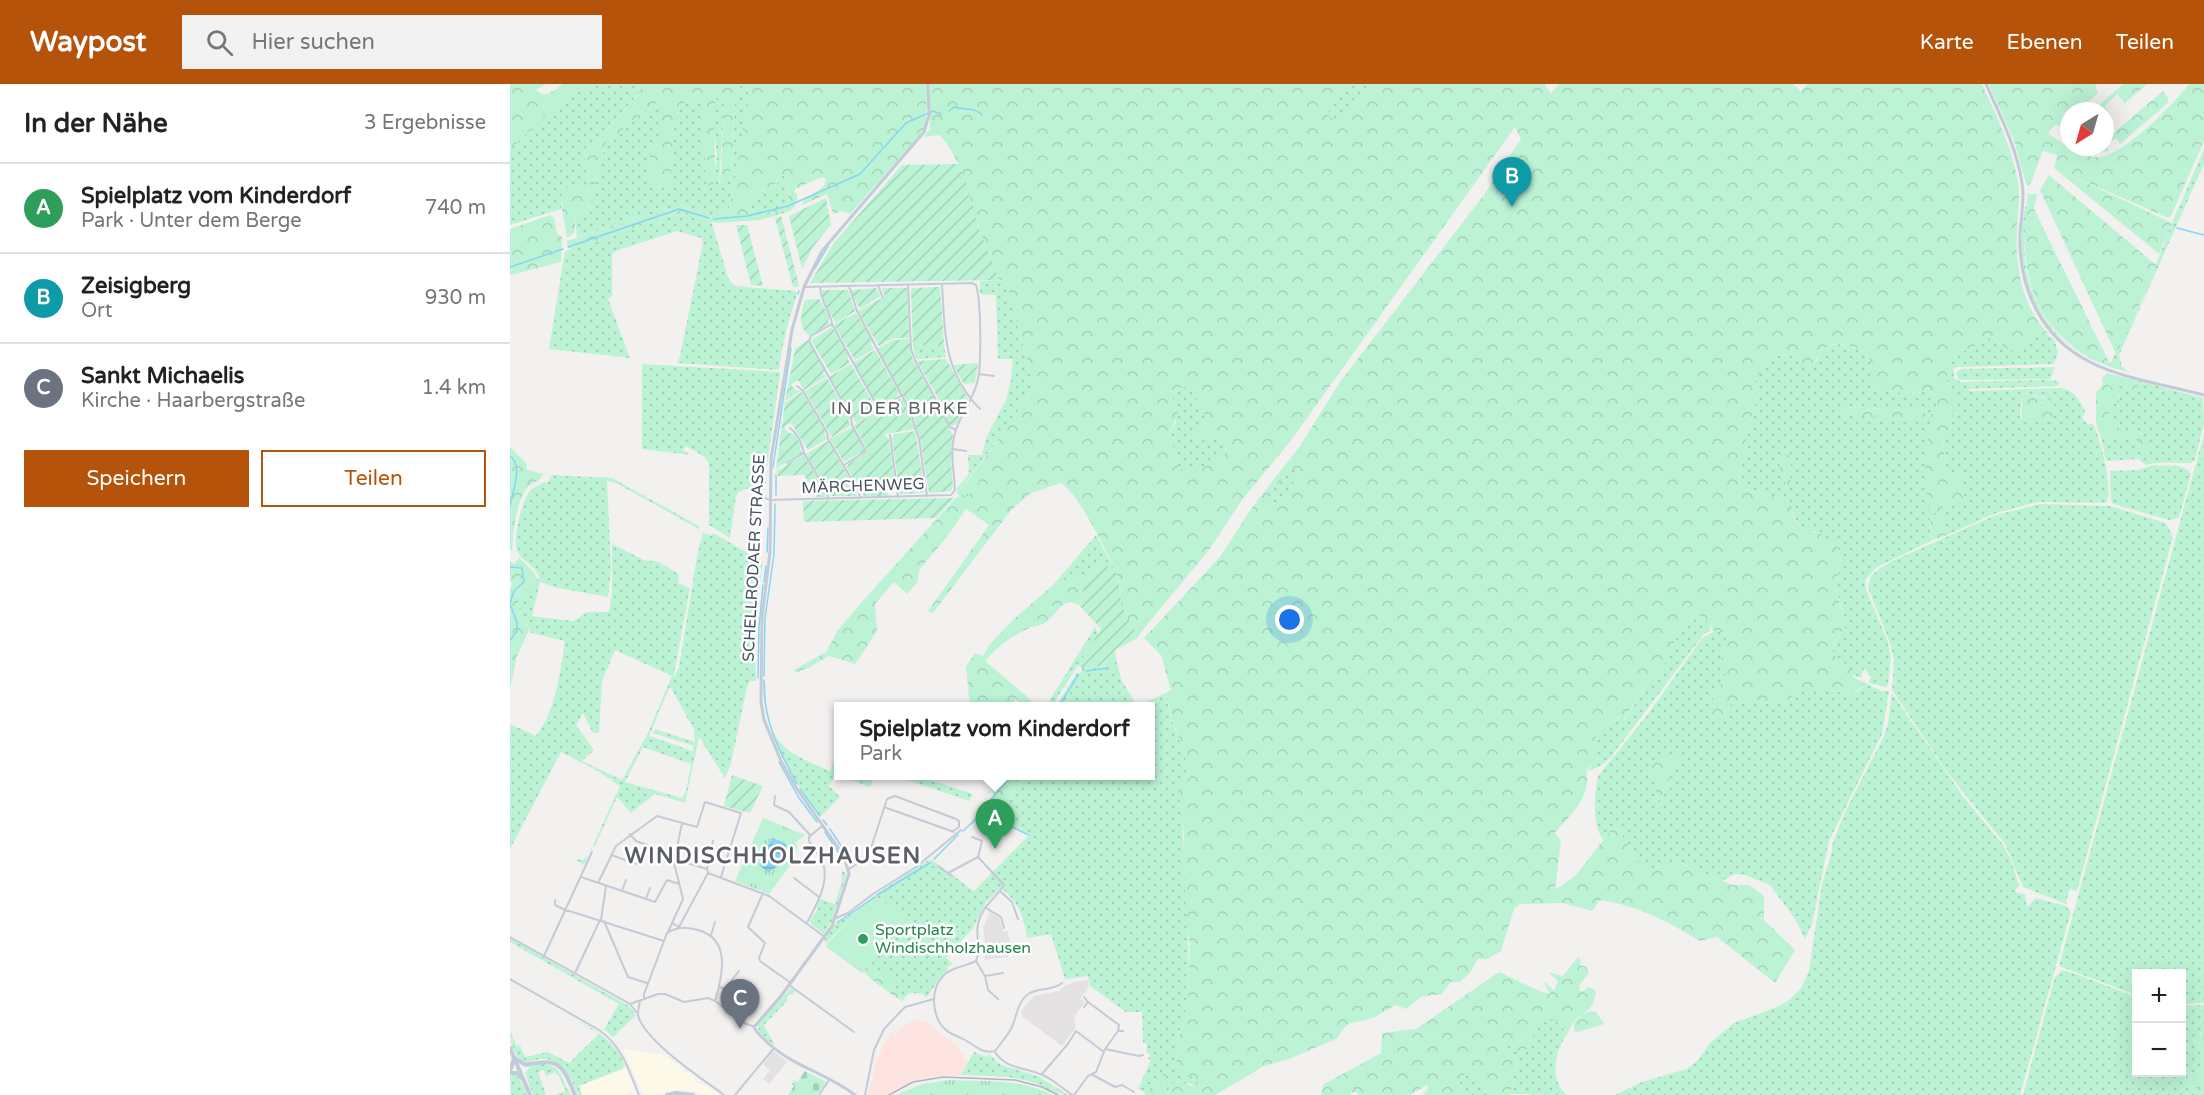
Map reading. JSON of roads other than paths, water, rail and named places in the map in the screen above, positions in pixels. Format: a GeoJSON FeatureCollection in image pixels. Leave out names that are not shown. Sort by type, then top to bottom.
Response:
{"type":"FeatureCollection","features":[{"type":"Feature","properties":{"kind":"main road"},"geometry":{"type":"LineString","coordinates":[[510,1048],[530,1095]]}},
{"type":"Feature","properties":{"kind":"main road"},"geometry":{"type":"LineString","coordinates":[[514,1058],[522,1065],[545,1061],[557,1065],[565,1073],[575,1095]]}},
{"type":"Feature","properties":{"kind":"main road"},"geometry":{"type":"LineString","coordinates":[[514,1058],[510,1072],[518,1073],[524,1079]]}},
{"type":"Feature","properties":{"kind":"main road"},"geometry":{"type":"LineString","coordinates":[[524,1079],[524,1071],[530,1064]]}},
{"type":"Feature","properties":{"kind":"main road"},"geometry":{"type":"LineString","coordinates":[[667,1095],[676,1093],[693,1095]]}},
{"type":"Feature","properties":{"kind":"street","name":"SCHELLRODAER STRASSE"},"geometry":{"type":"LineString","coordinates":[[849,868],[844,856],[790,777],[771,738],[762,711],[761,629],[770,552],[771,459],[792,330],[804,286],[827,244],[921,137],[929,115],[928,84]]}},
{"type":"Feature","properties":{"kind":"street"},"geometry":{"type":"LineString","coordinates":[[1986,84],[2001,117],[2022,180],[2024,194],[2020,232],[2022,270],[2029,295],[2044,324],[2068,348],[2097,366],[2204,395]]}},
{"type":"Feature","properties":{"kind":"street"},"geometry":{"type":"LineString","coordinates":[[804,286],[972,283],[977,287],[979,374],[971,400],[956,430],[953,449],[966,451]]}},
{"type":"Feature","properties":{"kind":"street"},"geometry":{"type":"LineString","coordinates":[[942,284],[948,357],[971,400],[980,409]]}},
{"type":"Feature","properties":{"kind":"street"},"geometry":{"type":"LineString","coordinates":[[878,285],[883,298]]}},
{"type":"Feature","properties":{"kind":"street"},"geometry":{"type":"LineString","coordinates":[[908,285],[910,339],[915,360],[950,427],[956,430]]}},
{"type":"Feature","properties":{"kind":"street"},"geometry":{"type":"LineString","coordinates":[[849,286],[857,311],[902,395],[917,430],[927,496]]}},
{"type":"Feature","properties":{"kind":"street"},"geometry":{"type":"LineString","coordinates":[[820,287],[820,298],[850,355],[851,363],[879,408],[902,395]]}},
{"type":"Feature","properties":{"kind":"street"},"geometry":{"type":"LineString","coordinates":[[832,324],[811,336],[809,341],[851,417],[852,425],[865,448],[864,454],[844,465]]}},
{"type":"Feature","properties":{"kind":"street"},"geometry":{"type":"LineString","coordinates":[[979,374],[994,376]]}},
{"type":"Feature","properties":{"kind":"street"},"geometry":{"type":"LineString","coordinates":[[798,386],[803,391],[859,492],[860,498]]}},
{"type":"Feature","properties":{"kind":"street"},"geometry":{"type":"LineString","coordinates":[[790,428],[796,433],[803,446],[804,453],[827,492],[828,499]]}},
{"type":"Feature","properties":{"kind":"street"},"geometry":{"type":"LineString","coordinates":[[890,435],[898,497]]}},
{"type":"Feature","properties":{"kind":"street","name":"MÄRCHENWEG"},"geometry":{"type":"LineString","coordinates":[[770,500],[951,495],[955,490],[953,449]]}},
{"type":"Feature","properties":{"kind":"street"},"geometry":{"type":"LineString","coordinates":[[787,463],[804,453]]}},
{"type":"Feature","properties":{"kind":"street"},"geometry":{"type":"LineString","coordinates":[[755,494],[770,500]]}},
{"type":"Feature","properties":{"kind":"street"},"geometry":{"type":"LineString","coordinates":[[775,796],[774,805],[789,812],[810,835]]}},
{"type":"Feature","properties":{"kind":"street"},"geometry":{"type":"LineString","coordinates":[[754,1027],[825,937],[836,918],[848,879],[849,868],[862,861],[870,851],[887,799],[895,796],[956,819],[960,824],[955,832],[916,867],[873,894],[848,914],[836,918]]}},
{"type":"Feature","properties":{"kind":"street"},"geometry":{"type":"LineString","coordinates":[[598,883],[616,846],[630,834],[655,816],[697,827],[705,802],[741,813],[721,878]]}},
{"type":"Feature","properties":{"kind":"street"},"geometry":{"type":"LineString","coordinates":[[884,807],[955,832],[961,830]]}},
{"type":"Feature","properties":{"kind":"street"},"geometry":{"type":"LineString","coordinates":[[638,1014],[667,933],[683,899],[674,859],[682,823]]}},
{"type":"Feature","properties":{"kind":"street"},"geometry":{"type":"LineString","coordinates":[[807,923],[824,880],[824,868],[809,842],[810,835],[823,825]]}},
{"type":"Feature","properties":{"kind":"street"},"geometry":{"type":"LineString","coordinates":[[630,834],[636,841],[647,844]]}},
{"type":"Feature","properties":{"kind":"street"},"geometry":{"type":"LineString","coordinates":[[948,873],[978,857],[982,841],[972,837]]}},
{"type":"Feature","properties":{"kind":"street"},"geometry":{"type":"LineString","coordinates":[[679,927],[708,871],[713,841]]}},
{"type":"Feature","properties":{"kind":"street"},"geometry":{"type":"LineString","coordinates":[[544,956],[592,852]]}},
{"type":"Feature","properties":{"kind":"street"},"geometry":{"type":"LineString","coordinates":[[611,855],[637,864]]}},
{"type":"Feature","properties":{"kind":"street"},"geometry":{"type":"LineString","coordinates":[[978,857],[1004,885],[993,897],[977,925],[980,948],[976,961],[985,976],[988,990],[998,999]]}},
{"type":"Feature","properties":{"kind":"street"},"geometry":{"type":"LineString","coordinates":[[674,859],[763,892],[825,937]]}},
{"type":"Feature","properties":{"kind":"street"},"geometry":{"type":"LineString","coordinates":[[938,866],[952,876]]}},
{"type":"Feature","properties":{"kind":"street"},"geometry":{"type":"LineString","coordinates":[[581,877],[657,902],[667,880],[679,884]]}},
{"type":"Feature","properties":{"kind":"street"},"geometry":{"type":"LineString","coordinates":[[794,878],[819,897]]}},
{"type":"Feature","properties":{"kind":"street"},"geometry":{"type":"LineString","coordinates":[[622,891],[626,880]]}},
{"type":"Feature","properties":{"kind":"street"},"geometry":{"type":"LineString","coordinates":[[575,973],[602,920],[606,886]]}},
{"type":"Feature","properties":{"kind":"street"},"geometry":{"type":"LineString","coordinates":[[646,899],[650,888]]}},
{"type":"Feature","properties":{"kind":"street"},"geometry":{"type":"LineString","coordinates":[[1000,891],[1012,902],[1018,919]]}},
{"type":"Feature","properties":{"kind":"street"},"geometry":{"type":"LineString","coordinates":[[763,892],[748,927],[765,943],[760,961],[854,1032]]}},
{"type":"Feature","properties":{"kind":"street"},"geometry":{"type":"LineString","coordinates":[[555,900],[555,905],[664,941]]}},
{"type":"Feature","properties":{"kind":"street"},"geometry":{"type":"LineString","coordinates":[[986,908],[1001,917],[1004,927]]}},
{"type":"Feature","properties":{"kind":"street"},"geometry":{"type":"LineString","coordinates":[[602,920],[628,977],[648,983]]}},
{"type":"Feature","properties":{"kind":"street"},"geometry":{"type":"LineString","coordinates":[[711,935],[715,922]]}},
{"type":"Feature","properties":{"kind":"street"},"geometry":{"type":"LineString","coordinates":[[672,923],[679,927]]}},
{"type":"Feature","properties":{"kind":"street"},"geometry":{"type":"LineString","coordinates":[[667,933],[679,927],[687,927],[711,935],[721,949],[720,987],[716,1001]]}},
{"type":"Feature","properties":{"kind":"street"},"geometry":{"type":"LineString","coordinates":[[510,937],[630,1004],[647,1030],[670,1055],[724,1095]]}},
{"type":"Feature","properties":{"kind":"street"},"geometry":{"type":"LineString","coordinates":[[976,961],[946,974],[936,986],[934,999],[938,1018],[944,1028],[984,1052],[995,1051],[1010,1030],[1015,1015],[1030,993],[1055,988],[1062,983]]}},
{"type":"Feature","properties":{"kind":"street"},"geometry":{"type":"LineString","coordinates":[[720,987],[725,989],[739,971]]}},
{"type":"Feature","properties":{"kind":"street"},"geometry":{"type":"LineString","coordinates":[[985,976],[1003,973]]}},
{"type":"Feature","properties":{"kind":"street"},"geometry":{"type":"LineString","coordinates":[[510,979],[599,1030],[612,1040],[624,1056],[639,1095]]}},
{"type":"Feature","properties":{"kind":"street"},"geometry":{"type":"LineString","coordinates":[[630,1004],[665,994],[684,1002],[705,998],[716,1001],[746,1024],[754,1027],[774,1048],[790,1060],[855,1095]]}},
{"type":"Feature","properties":{"kind":"street"},"geometry":{"type":"LineString","coordinates":[[995,1051],[999,1058],[1010,1066],[1042,1074],[1073,1095],[1088,1076],[1096,1072],[1119,1025],[1084,997]]}},
{"type":"Feature","properties":{"kind":"street"},"geometry":{"type":"LineString","coordinates":[[865,1095],[873,1053],[884,1029],[905,1007],[934,999]]}},
{"type":"Feature","properties":{"kind":"street"},"geometry":{"type":"LineString","coordinates":[[1084,1007],[1088,1002]]}},
{"type":"Feature","properties":{"kind":"street"},"geometry":{"type":"LineString","coordinates":[[1042,1074],[1076,1031],[1105,1050],[1143,1055]]}},
{"type":"Feature","properties":{"kind":"street"},"geometry":{"type":"LineString","coordinates":[[1118,1031],[1123,1031]]}},
{"type":"Feature","properties":{"kind":"street"},"geometry":{"type":"LineString","coordinates":[[737,1094],[774,1048]]}},
{"type":"Feature","properties":{"kind":"street"},"geometry":{"type":"LineString","coordinates":[[1093,1075],[1115,1087],[1122,1085],[1134,1092]]}},
{"type":"Feature","properties":{"kind":"street"},"geometry":{"type":"LineString","coordinates":[[819,1095],[829,1080]]}},
{"type":"Feature","properties":{"kind":"water"},"geometry":{"type":"Polygon","coordinates":[[[772,838],[784,842],[787,847],[777,867],[768,872],[759,865],[772,838]]]}},
{"type":"Feature","properties":{"kind":"waterway"},"geometry":{"type":"LineString","coordinates":[[949,111],[954,107],[973,110],[982,115]]}},
{"type":"Feature","properties":{"kind":"waterway"},"geometry":{"type":"LineString","coordinates":[[714,219],[747,216],[788,206],[860,174],[906,123],[933,111],[941,114]]}},
{"type":"Feature","properties":{"kind":"waterway"},"geometry":{"type":"LineString","coordinates":[[568,247],[679,209],[709,218]]}},
{"type":"Feature","properties":{"kind":"waterway"},"geometry":{"type":"LineString","coordinates":[[2177,228],[2204,235]]}},
{"type":"Feature","properties":{"kind":"waterway"},"geometry":{"type":"LineString","coordinates":[[815,268],[828,246]]}},
{"type":"Feature","properties":{"kind":"waterway"},"geometry":{"type":"LineString","coordinates":[[510,267],[563,249]]}},
{"type":"Feature","properties":{"kind":"waterway"},"geometry":{"type":"LineString","coordinates":[[773,467],[791,348]]}},
{"type":"Feature","properties":{"kind":"waterway"},"geometry":{"type":"LineString","coordinates":[[510,456],[514,460],[517,473],[510,506]]}},
{"type":"Feature","properties":{"kind":"waterway"},"geometry":{"type":"LineString","coordinates":[[776,475],[776,495]]}},
{"type":"Feature","properties":{"kind":"waterway"},"geometry":{"type":"LineString","coordinates":[[764,676],[765,618],[774,554],[775,504]]}},
{"type":"Feature","properties":{"kind":"waterway"},"geometry":{"type":"LineString","coordinates":[[767,552],[768,528]]}},
{"type":"Feature","properties":{"kind":"waterway"},"geometry":{"type":"LineString","coordinates":[[764,582],[766,566]]}},
{"type":"Feature","properties":{"kind":"waterway"},"geometry":{"type":"LineString","coordinates":[[510,567],[522,568],[524,582],[514,591],[510,603]]}},
{"type":"Feature","properties":{"kind":"waterway"},"geometry":{"type":"LineString","coordinates":[[758,678],[763,585]]}},
{"type":"Feature","properties":{"kind":"waterway"},"geometry":{"type":"LineString","coordinates":[[510,604],[517,622],[517,631],[510,640]]}},
{"type":"Feature","properties":{"kind":"waterway"},"geometry":{"type":"LineString","coordinates":[[1086,671],[1108,668]]}},
{"type":"Feature","properties":{"kind":"waterway"},"geometry":{"type":"LineString","coordinates":[[1061,702],[1078,675]]}},
{"type":"Feature","properties":{"kind":"waterway"},"geometry":{"type":"LineString","coordinates":[[764,680],[766,708],[773,734],[797,784]]}},
{"type":"Feature","properties":{"kind":"waterway"},"geometry":{"type":"LineString","coordinates":[[779,762],[799,798],[817,822]]}},
{"type":"Feature","properties":{"kind":"waterway"},"geometry":{"type":"LineString","coordinates":[[983,809],[1008,780]]}},
{"type":"Feature","properties":{"kind":"waterway"},"geometry":{"type":"LineString","coordinates":[[800,789],[820,816]]}},
{"type":"Feature","properties":{"kind":"waterway"},"geometry":{"type":"LineString","coordinates":[[963,831],[976,819],[987,815],[1029,835]]}},
{"type":"Feature","properties":{"kind":"waterway"},"geometry":{"type":"LineString","coordinates":[[823,820],[827,825]]}},
{"type":"Feature","properties":{"kind":"waterway"},"geometry":{"type":"LineString","coordinates":[[830,829],[850,863]]}},
{"type":"Feature","properties":{"kind":"waterway"},"geometry":{"type":"LineString","coordinates":[[825,832],[844,861]]}},
{"type":"Feature","properties":{"kind":"waterway"},"geometry":{"type":"LineString","coordinates":[[934,859],[958,835]]}},
{"type":"Feature","properties":{"kind":"waterway"},"geometry":{"type":"LineString","coordinates":[[877,895],[930,863]]}},
{"type":"Feature","properties":{"kind":"waterway"},"geometry":{"type":"LineString","coordinates":[[838,922],[875,897]]}},
{"type":"Feature","properties":{"kind":"tram line"},"geometry":{"type":"LineString","coordinates":[[889,1095],[913,1082],[943,1077],[1015,1080],[1042,1087],[1058,1095]]}},
{"type":"Feature","properties":{"kind":"place","name":"Zeisigberg"},"geometry":{"type":"Point","coordinates":[1512,207]}},
{"type":"Feature","properties":{"kind":"place","name":"Spielplatz vom Kinderdorf"},"geometry":{"type":"Point","coordinates":[995,849]}},
{"type":"Feature","properties":{"kind":"place","name":"Sportplatz Windischholzhausen"},"geometry":{"type":"Point","coordinates":[863,939]}},
{"type":"Feature","properties":{"kind":"place","name":"Sankt Michaelis"},"geometry":{"type":"Point","coordinates":[740,1029]}},
{"type":"Feature","properties":{"kind":"district","name":"IN DER BIRKE"},"geometry":{"type":"Point","coordinates":[900,408]}},
{"type":"Feature","properties":{"kind":"district","name":"WINDISCHHOLZHAUSEN"},"geometry":{"type":"Point","coordinates":[773,856]}}]}
